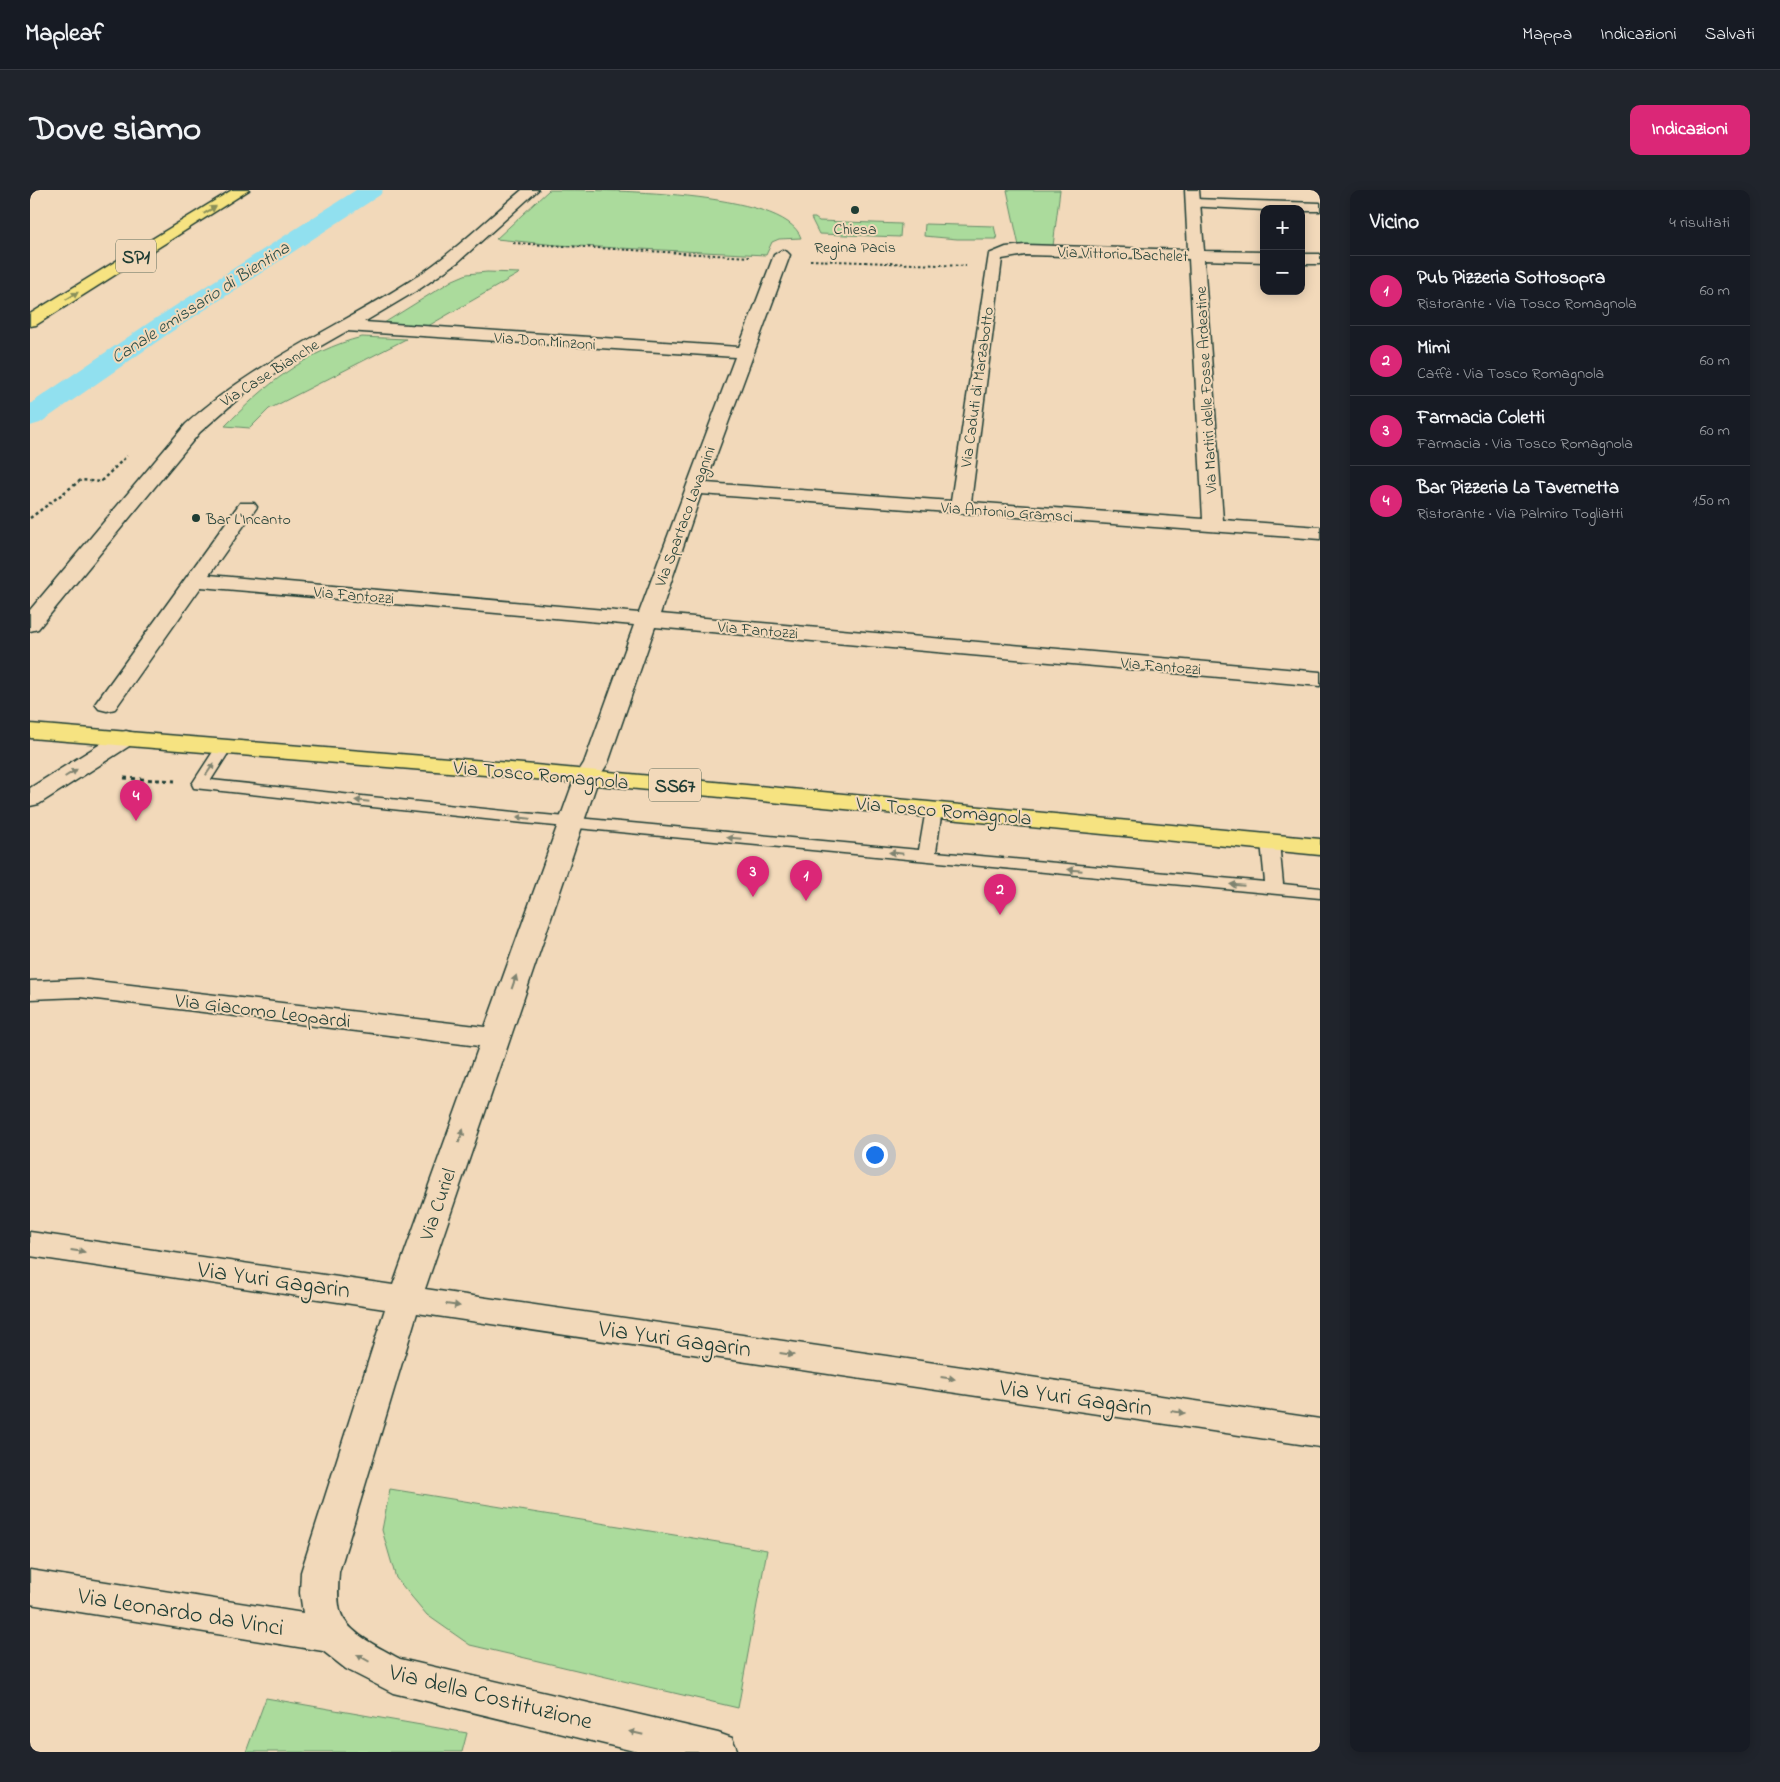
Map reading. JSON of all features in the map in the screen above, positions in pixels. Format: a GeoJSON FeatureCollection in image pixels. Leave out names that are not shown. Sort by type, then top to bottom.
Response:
{"type":"FeatureCollection","features":[{"type":"Feature","properties":{"kind":"main road","name":"SP1"},"geometry":{"type":"LineString","coordinates":[[30,321],[242,190]]}},
{"type":"Feature","properties":{"kind":"main road","name":"Via Tosco Romagnola"},"geometry":{"type":"LineString","coordinates":[[30,731],[587,777],[1320,847]]}},
{"type":"Feature","properties":{"kind":"street","name":"Via Case Bianche"},"geometry":{"type":"LineString","coordinates":[[30,624],[204,416],[247,382],[288,356],[345,326],[416,284],[447,263],[531,190]]}},
{"type":"Feature","properties":{"kind":"street"},"geometry":{"type":"LineString","coordinates":[[1192,196],[1320,207]]}},
{"type":"Feature","properties":{"kind":"street","name":"Via Martiri delle Fosse Ardeatine"},"geometry":{"type":"LineString","coordinates":[[1192,196],[1213,526]]}},
{"type":"Feature","properties":{"kind":"street","name":"Via Vittorio Bachelet"},"geometry":{"type":"LineString","coordinates":[[993,267],[995,257],[1016,250],[1260,257]]}},
{"type":"Feature","properties":{"kind":"street","name":"Via Spartaco Lavagnini"},"geometry":{"type":"LineString","coordinates":[[587,777],[596,763],[694,488],[781,257]]}},
{"type":"Feature","properties":{"kind":"street"},"geometry":{"type":"LineString","coordinates":[[1305,259],[1320,259]]}},
{"type":"Feature","properties":{"kind":"street","name":"Via Caduti di Marzabotto"},"geometry":{"type":"LineString","coordinates":[[960,507],[993,267]]}},
{"type":"Feature","properties":{"kind":"street","name":"Via Don Minzoni"},"geometry":{"type":"LineString","coordinates":[[345,326],[745,353]]}},
{"type":"Feature","properties":{"kind":"street","name":"Via Antonio Gramsci"},"geometry":{"type":"LineString","coordinates":[[694,488],[1320,533]]}},
{"type":"Feature","properties":{"kind":"street"},"geometry":{"type":"LineString","coordinates":[[106,704],[247,507]]}},
{"type":"Feature","properties":{"kind":"street","name":"Via Fantozzi"},"geometry":{"type":"LineString","coordinates":[[195,580],[1320,679]]}},
{"type":"Feature","properties":{"kind":"street"},"geometry":{"type":"LineString","coordinates":[[30,799],[126,738]]}},
{"type":"Feature","properties":{"kind":"street","name":"Via Curiel"},"geometry":{"type":"LineString","coordinates":[[332,1635],[323,1618],[318,1591],[320,1572],[405,1298],[587,777]]}},
{"type":"Feature","properties":{"kind":"street","name":"Via Giacomo Leopardi"},"geometry":{"type":"LineString","coordinates":[[30,990],[80,988],[495,1038]]}},
{"type":"Feature","properties":{"kind":"street","name":"Via Yuri Gagarin"},"geometry":{"type":"LineString","coordinates":[[30,1244],[1320,1433]]}},
{"type":"Feature","properties":{"kind":"street","name":"Via Leonardo da Vinci"},"geometry":{"type":"LineString","coordinates":[[30,1587],[332,1635]]}},
{"type":"Feature","properties":{"kind":"street","name":"Via della Costituzione"},"geometry":{"type":"LineString","coordinates":[[332,1635],[337,1642],[360,1658],[393,1675],[718,1752]]}},
{"type":"Feature","properties":{"kind":"lane"},"geometry":{"type":"LineString","coordinates":[[224,747],[200,784],[572,822],[1320,893]]}},
{"type":"Feature","properties":{"kind":"lane"},"geometry":{"type":"LineString","coordinates":[[927,856],[934,809]]}},
{"type":"Feature","properties":{"kind":"lane"},"geometry":{"type":"LineString","coordinates":[[1270,842],[1274,889]]}},
{"type":"Feature","properties":{"kind":"path"},"geometry":{"type":"LineString","coordinates":[[475,239],[553,246],[993,267]]}},
{"type":"Feature","properties":{"kind":"path"},"geometry":{"type":"LineString","coordinates":[[30,518],[81,480],[100,482]]}},
{"type":"Feature","properties":{"kind":"path"},"geometry":{"type":"LineString","coordinates":[[117,779],[153,778],[200,784]]}},
{"type":"Feature","properties":{"kind":"green space"},"geometry":{"type":"Polygon","coordinates":[[[549,190],[646,193],[688,196],[728,202],[762,210],[788,222],[801,238],[779,239],[772,242],[766,255],[557,245],[496,239],[549,190]]]}},
{"type":"Feature","properties":{"kind":"green space"},"geometry":{"type":"Polygon","coordinates":[[[1007,190],[1060,190],[1053,246],[1019,246],[1007,190]]]}},
{"type":"Feature","properties":{"kind":"green space"},"geometry":{"type":"Polygon","coordinates":[[[811,218],[819,221],[901,224],[900,237],[819,234],[811,218]]]}},
{"type":"Feature","properties":{"kind":"green space"},"geometry":{"type":"Polygon","coordinates":[[[925,224],[994,226],[997,239],[957,239],[924,236],[925,224]]]}},
{"type":"Feature","properties":{"kind":"green space"},"geometry":{"type":"Polygon","coordinates":[[[487,272],[520,273],[428,326],[384,323],[453,280],[467,274],[487,272]]]}},
{"type":"Feature","properties":{"kind":"green space"},"geometry":{"type":"Polygon","coordinates":[[[362,337],[406,339],[269,409],[250,428],[225,426],[255,397],[287,372],[322,351],[362,337]]]}},
{"type":"Feature","properties":{"kind":"green space"},"geometry":{"type":"Polygon","coordinates":[[[390,1489],[767,1550],[738,1708],[470,1645],[427,1615],[396,1578],[382,1530],[390,1489]]]}},
{"type":"Feature","properties":{"kind":"green space"},"geometry":{"type":"Polygon","coordinates":[[[266,1698],[467,1733],[462,1752],[246,1752],[266,1698]]]}},
{"type":"Feature","properties":{"kind":"waterway","name":"Canale emissario di Bientina"},"geometry":{"type":"LineString","coordinates":[[30,417],[159,328],[372,190]]}},
{"type":"Feature","properties":{"kind":"place","name":"Chiesa Regina Pacis"},"geometry":{"type":"Point","coordinates":[855,210]}},
{"type":"Feature","properties":{"kind":"place","name":"Bar L'Incanto"},"geometry":{"type":"Point","coordinates":[196,518]}},
{"type":"Feature","properties":{"kind":"place","name":"Bar Pizzeria La Tavernetta"},"geometry":{"type":"Point","coordinates":[136,821]}},
{"type":"Feature","properties":{"kind":"place","name":"Farmacia Coletti"},"geometry":{"type":"Point","coordinates":[753,897]}},
{"type":"Feature","properties":{"kind":"place","name":"Pub Pizzeria Sottosopra"},"geometry":{"type":"Point","coordinates":[806,901]}},
{"type":"Feature","properties":{"kind":"place","name":"Mimì"},"geometry":{"type":"Point","coordinates":[1000,915]}}]}
